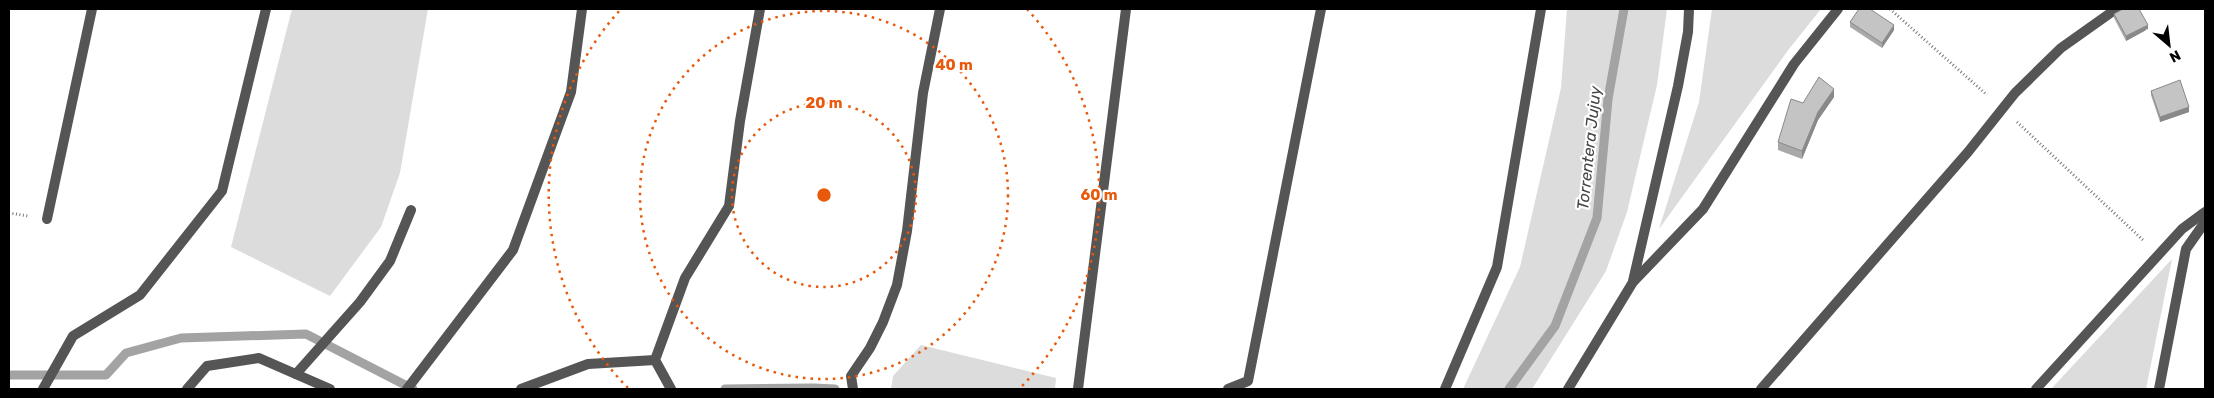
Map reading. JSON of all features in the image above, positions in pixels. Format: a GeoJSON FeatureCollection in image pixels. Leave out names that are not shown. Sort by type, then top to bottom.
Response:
{"type":"FeatureCollection","features":[{"type":"Feature","properties":{"kind":"street"},"geometry":{"type":"LineString","coordinates":[[47,219],[92,9]]}},
{"type":"Feature","properties":{"kind":"street"},"geometry":{"type":"LineString","coordinates":[[43,389],[73,336],[140,295],[222,191],[266,9]]}},
{"type":"Feature","properties":{"kind":"street"},"geometry":{"type":"LineString","coordinates":[[407,389],[513,250],[571,92],[582,9]]}},
{"type":"Feature","properties":{"kind":"street"},"geometry":{"type":"LineString","coordinates":[[671,389],[655,360],[685,278],[729,206],[740,121],[760,9]]}},
{"type":"Feature","properties":{"kind":"street"},"geometry":{"type":"LineString","coordinates":[[853,389],[852,376],[878,330],[897,285],[907,231],[923,93],[940,9]]}},
{"type":"Feature","properties":{"kind":"street"},"geometry":{"type":"LineString","coordinates":[[1078,389],[1126,9]]}},
{"type":"Feature","properties":{"kind":"street"},"geometry":{"type":"LineString","coordinates":[[1228,389],[1248,381],[1322,9]]}},
{"type":"Feature","properties":{"kind":"street"},"geometry":{"type":"LineString","coordinates":[[1445,389],[1497,267],[1541,9]]}},
{"type":"Feature","properties":{"kind":"street"},"geometry":{"type":"LineString","coordinates":[[1633,282],[1678,86],[1688,32],[1689,9]]}},
{"type":"Feature","properties":{"kind":"street"},"geometry":{"type":"LineString","coordinates":[[1568,389],[1633,282],[1703,209],[1794,64],[1838,9]]}},
{"type":"Feature","properties":{"kind":"street"},"geometry":{"type":"LineString","coordinates":[[1761,389],[2015,93],[2061,48],[2116,9]]}},
{"type":"Feature","properties":{"kind":"street"},"geometry":{"type":"LineString","coordinates":[[296,374],[360,302],[390,261],[411,210]]}},
{"type":"Feature","properties":{"kind":"street"},"geometry":{"type":"LineString","coordinates":[[2036,389],[2182,229],[2205,212]]}},
{"type":"Feature","properties":{"kind":"street"},"geometry":{"type":"LineString","coordinates":[[2159,389],[2186,249],[2205,222]]}},
{"type":"Feature","properties":{"kind":"street"},"geometry":{"type":"LineString","coordinates":[[187,389],[207,366],[259,358],[330,389]]}},
{"type":"Feature","properties":{"kind":"street"},"geometry":{"type":"LineString","coordinates":[[521,389],[588,364],[655,360]]}},
{"type":"Feature","properties":{"kind":"path"},"geometry":{"type":"LineString","coordinates":[[1890,9],[2003,109],[2158,255]]}},
{"type":"Feature","properties":{"kind":"shaded area"},"geometry":{"type":"Polygon","coordinates":[[[292,9],[428,9],[400,173],[381,227],[330,296],[231,247],[292,9]]]}},
{"type":"Feature","properties":{"kind":"shaded area"},"geometry":{"type":"Polygon","coordinates":[[[1567,9],[1667,9],[1657,85],[1627,212],[1606,271],[1532,389],[1463,389],[1520,267],[1561,88],[1567,9]]]}},
{"type":"Feature","properties":{"kind":"shaded area"},"geometry":{"type":"Polygon","coordinates":[[[1712,9],[1821,9],[1789,49],[1659,229],[1699,102],[1712,9]]]}},
{"type":"Feature","properties":{"kind":"shaded area"},"geometry":{"type":"Polygon","coordinates":[[[2172,259],[2146,389],[2051,389],[2172,259]]]}},
{"type":"Feature","properties":{"kind":"shaded area"},"geometry":{"type":"Polygon","coordinates":[[[921,345],[1056,378],[1055,389],[891,389],[893,376],[921,345]]]}},
{"type":"Feature","properties":{"kind":"building"},"geometry":{"type":"Polygon","coordinates":[[[1859,9],[1870,9],[1894,25],[1882,43],[1850,22],[1859,9]]]}},
{"type":"Feature","properties":{"kind":"building"},"geometry":{"type":"Polygon","coordinates":[[[2123,9],[2139,9],[2148,25],[2126,36],[2114,14],[2123,9]]]}},
{"type":"Feature","properties":{"kind":"building"},"geometry":{"type":"Polygon","coordinates":[[[1819,77],[1834,89],[1818,112],[1802,151],[1778,142],[1791,99],[1803,103],[1819,77]]]}},
{"type":"Feature","properties":{"kind":"building"},"geometry":{"type":"Polygon","coordinates":[[[2180,80],[2189,107],[2160,117],[2151,91],[2180,80]]]}},
{"type":"Feature","properties":{"kind":"waterway","name":"Torrentera Jujuy"},"geometry":{"type":"LineString","coordinates":[[1509,389],[1555,326],[1597,218],[1608,99],[1624,9]]}},
{"type":"Feature","properties":{"kind":"waterway"},"geometry":{"type":"LineString","coordinates":[[9,375],[106,375],[126,353],[181,338],[306,334],[413,389]]}},
{"type":"Feature","properties":{"kind":"waterway"},"geometry":{"type":"LineString","coordinates":[[725,389],[835,389]]}}]}
